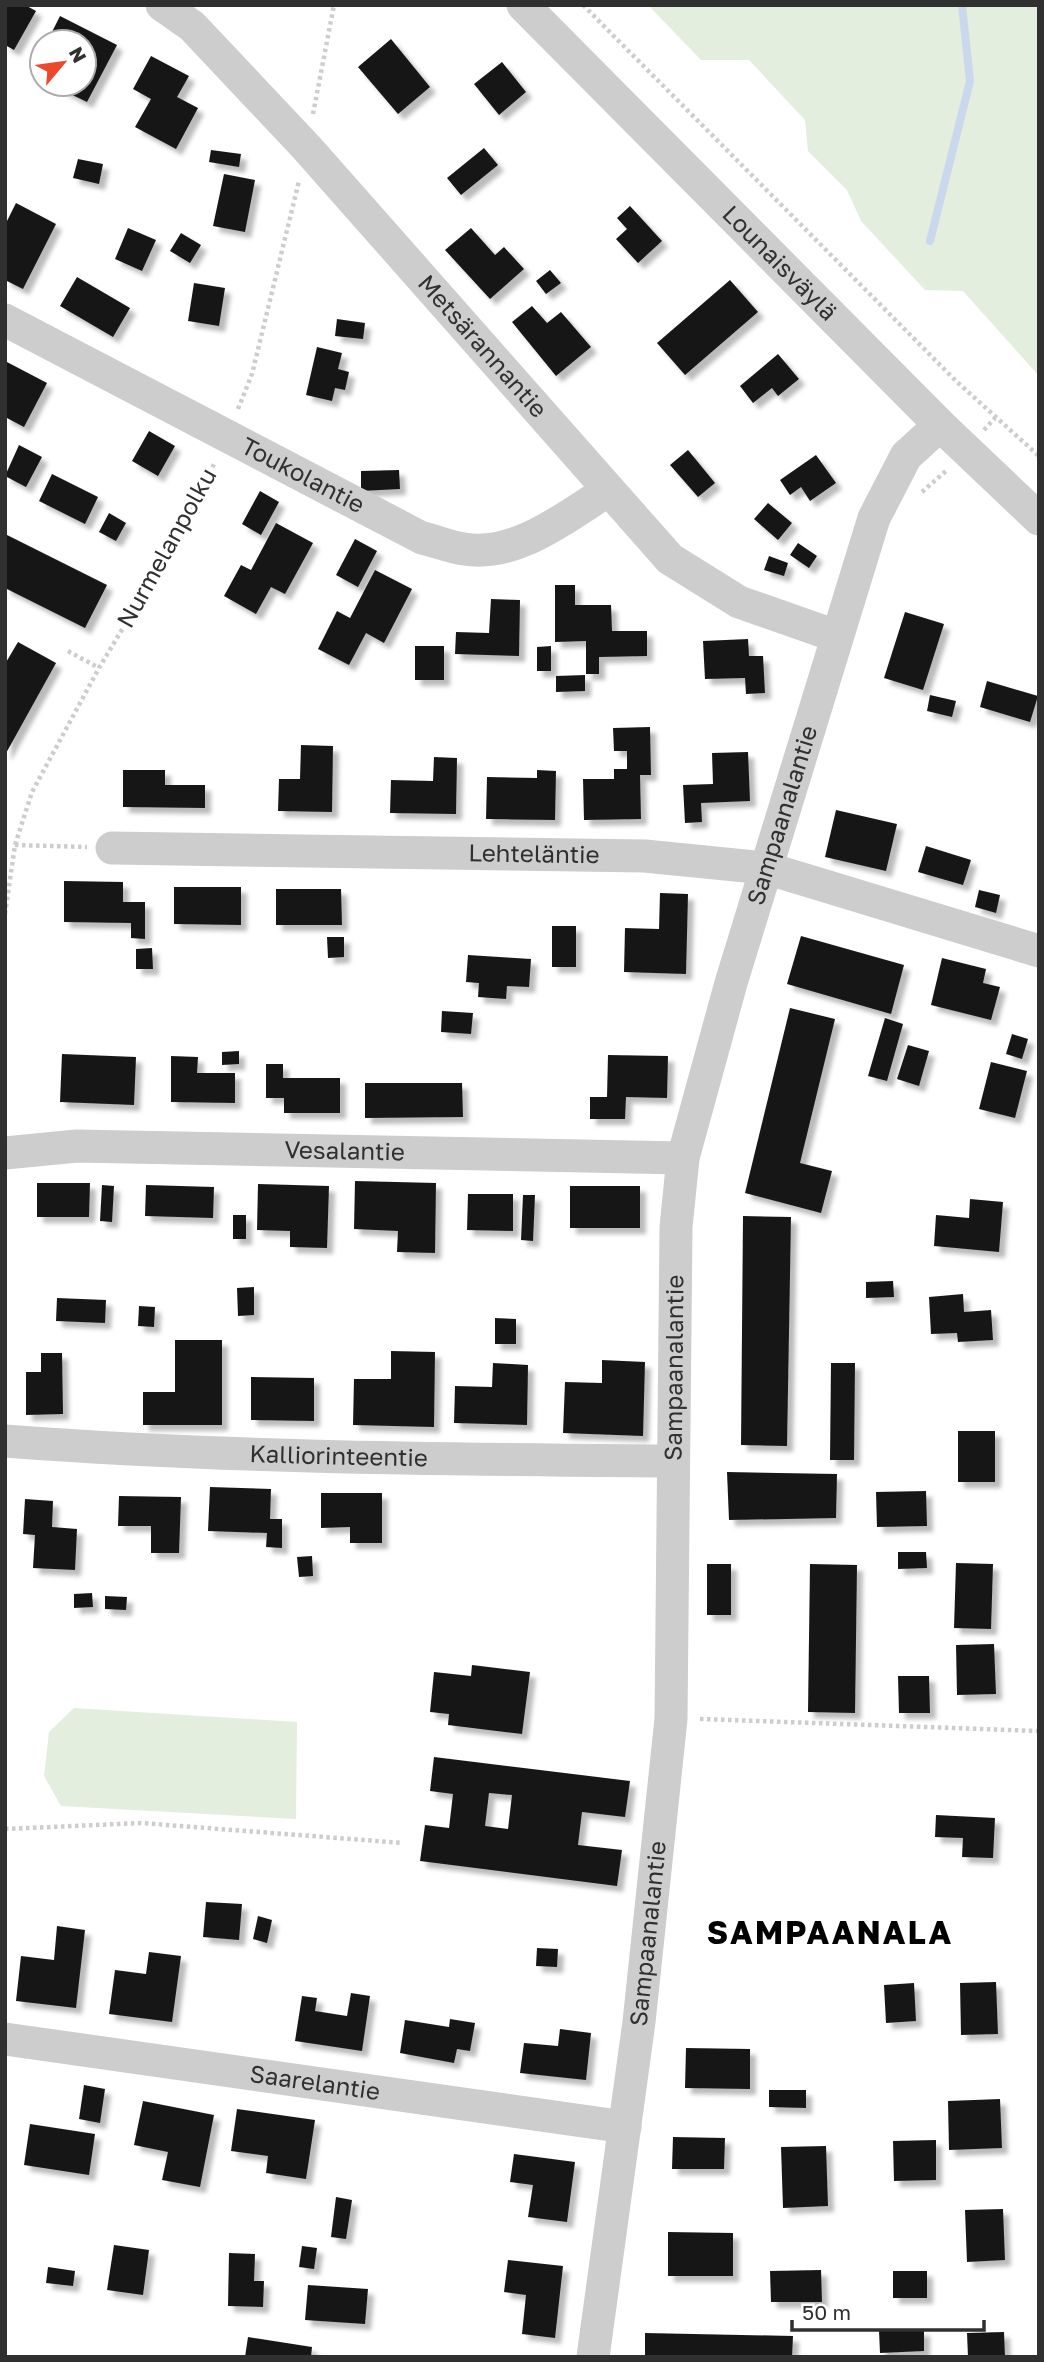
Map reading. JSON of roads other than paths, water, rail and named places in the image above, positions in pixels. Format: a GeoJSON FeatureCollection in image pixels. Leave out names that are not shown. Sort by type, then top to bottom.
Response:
{"type":"FeatureCollection","features":[{"type":"Feature","properties":{"kind":"street","name":"Metsärannantie"},"geometry":{"type":"LineString","coordinates":[[162,5],[192,26],[307,148],[607,491],[670,559],[739,602],[836,636]]}},
{"type":"Feature","properties":{"kind":"street","name":"Lounaisväylä"},"geometry":{"type":"LineString","coordinates":[[523,5],[940,425],[1039,519]]}},
{"type":"Feature","properties":{"kind":"street","name":"Toukolantie"},"geometry":{"type":"LineString","coordinates":[[5,320],[228,434],[422,538],[466,550],[505,546],[541,533],[607,491]]}},
{"type":"Feature","properties":{"kind":"street","name":"Sampaanalantie"},"geometry":{"type":"LineString","coordinates":[[593,2357],[653,1901],[671,1719],[676,1227],[684,1158],[766,868],[809,738],[836,636],[874,518],[906,456],[940,425]]}},
{"type":"Feature","properties":{"kind":"street","name":"Lehteläntie"},"geometry":{"type":"LineString","coordinates":[[112,848],[645,856],[766,868],[1039,951]]}},
{"type":"Feature","properties":{"kind":"street","name":"Vesalantie"},"geometry":{"type":"LineString","coordinates":[[5,1153],[77,1146],[684,1158]]}},
{"type":"Feature","properties":{"kind":"street","name":"Kalliorinteentie"},"geometry":{"type":"LineString","coordinates":[[5,1441],[81,1447],[412,1457],[672,1461]]}},
{"type":"Feature","properties":{"kind":"street","name":"Saarelantie"},"geometry":{"type":"LineString","coordinates":[[5,2039],[625,2127]]}},
{"type":"Feature","properties":{"kind":"waterway"},"geometry":{"type":"LineString","coordinates":[[930,241],[970,81],[962,5]]}},
{"type":"Feature","properties":{"kind":"district","name":"SAMPAANALA"},"geometry":{"type":"Point","coordinates":[830,1933]}}]}
